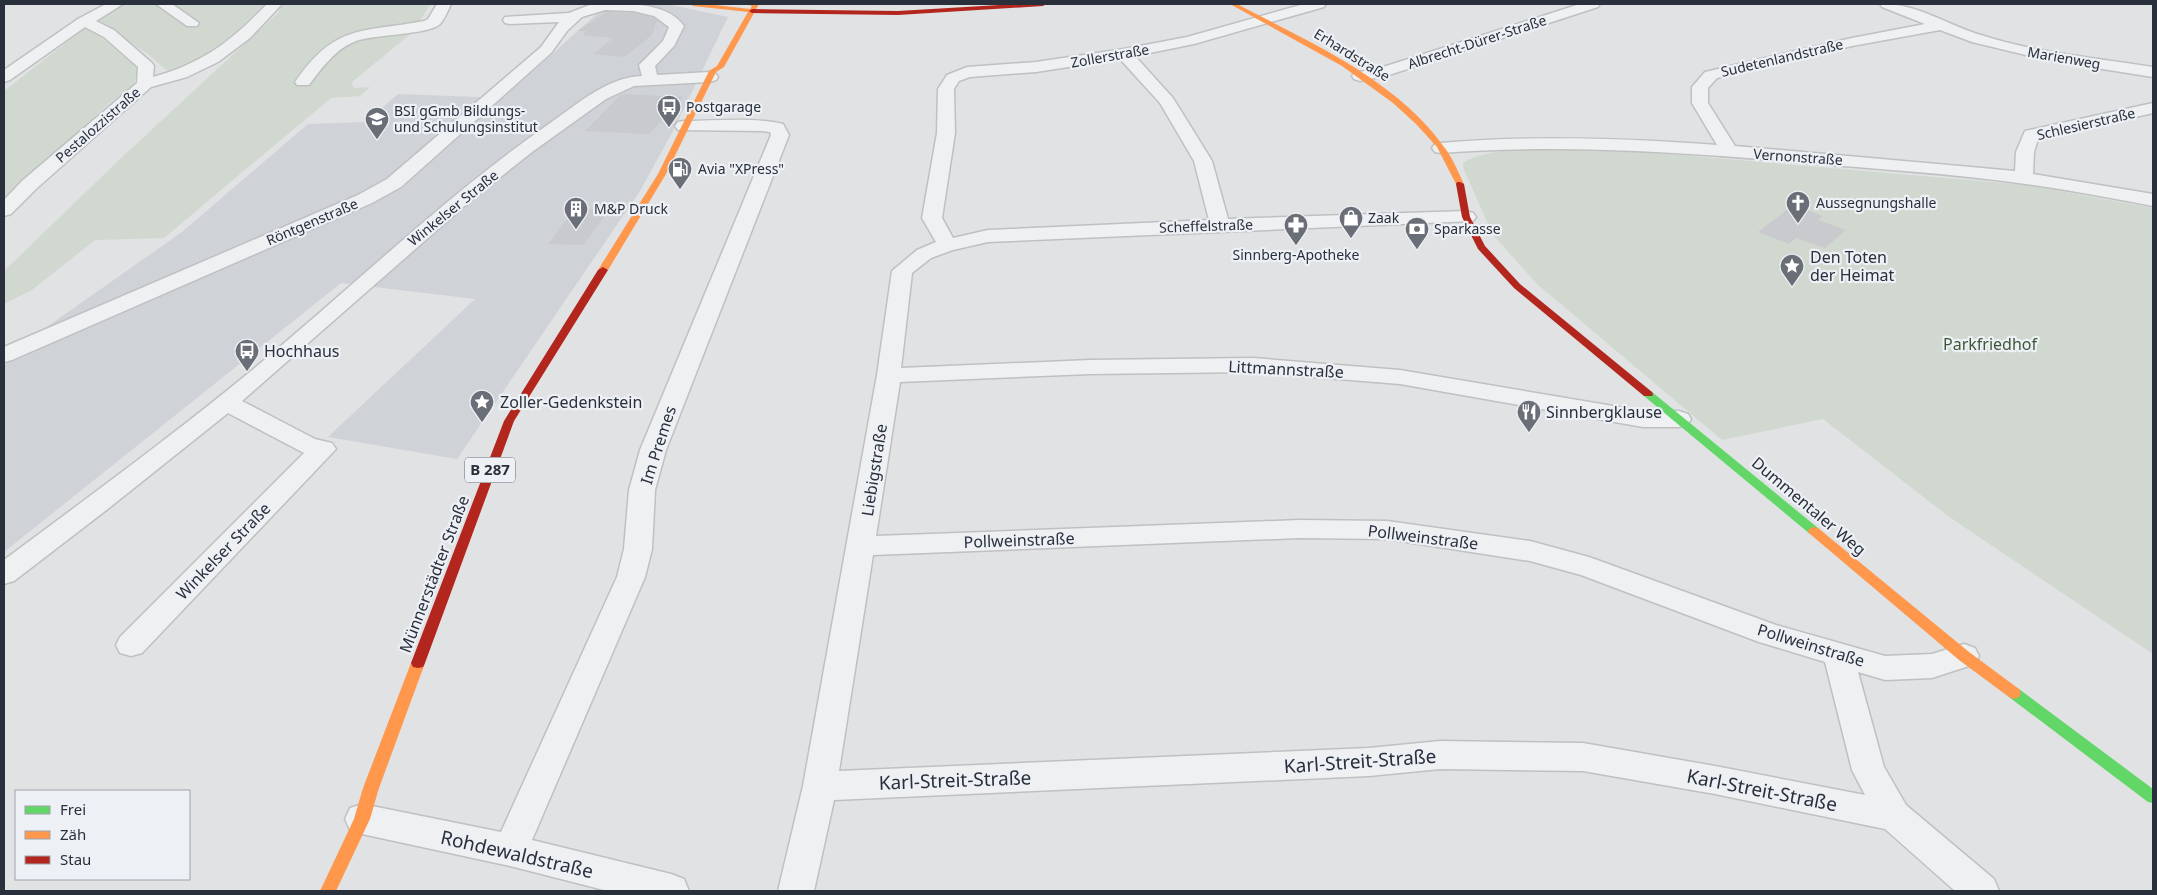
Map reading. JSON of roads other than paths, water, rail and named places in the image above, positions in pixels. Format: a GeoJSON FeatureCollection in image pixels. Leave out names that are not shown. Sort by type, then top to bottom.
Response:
{"type":"FeatureCollection","features":[{"type":"Feature","properties":{"kind":"main road"},"geometry":{"type":"LineString","coordinates":[[693,4],[745,10],[857,14],[866,12],[999,8],[1043,4]]}},
{"type":"Feature","properties":{"kind":"main road","name":"Erhardstraße"},"geometry":{"type":"LineString","coordinates":[[1234,4],[1360,76],[1392,98],[1418,121],[1441,148],[1461,186],[1466,217]]}},
{"type":"Feature","properties":{"kind":"main road","name":"Münnerstädter Straße"},"geometry":{"type":"LineString","coordinates":[[711,74],[707,68],[745,10]]}},
{"type":"Feature","properties":{"kind":"main road","name":"Münnerstädter Straße"},"geometry":{"type":"LineString","coordinates":[[328,891],[362,819],[371,788],[509,421],[662,174],[711,74],[720,67],[745,10]]}},
{"type":"Feature","properties":{"kind":"main road","name":"Dummentaler Weg"},"geometry":{"type":"LineString","coordinates":[[1466,217],[1481,246],[1517,286],[1680,418],[1964,656],[2153,797]]}},
{"type":"Feature","properties":{"kind":"street"},"geometry":{"type":"LineString","coordinates":[[4,77],[83,22],[116,4]]}},
{"type":"Feature","properties":{"kind":"street"},"geometry":{"type":"LineString","coordinates":[[163,4],[192,23]]}},
{"type":"Feature","properties":{"kind":"street","name":"Pestalozzistraße"},"geometry":{"type":"LineString","coordinates":[[4,210],[29,185],[145,84],[181,74],[213,59],[245,35],[275,4]]}},
{"type":"Feature","properties":{"kind":"street"},"geometry":{"type":"LineString","coordinates":[[303,82],[328,52],[345,40],[368,33],[428,25],[434,22],[444,4]]}},
{"type":"Feature","properties":{"kind":"street","name":"Zollerstraße"},"geometry":{"type":"LineString","coordinates":[[947,245],[932,218],[946,133],[946,89],[953,78],[967,72],[1036,67],[1124,54],[1189,41],[1319,4]]}},
{"type":"Feature","properties":{"kind":"street","name":"Albrecht-Dürer-Straße"},"geometry":{"type":"LineString","coordinates":[[1360,76],[1383,72],[1593,4]]}},
{"type":"Feature","properties":{"kind":"street","name":"Marienweg"},"geometry":{"type":"LineString","coordinates":[[1886,4],[1977,39],[2046,55],[2153,72]]}},
{"type":"Feature","properties":{"kind":"street"},"geometry":{"type":"LineString","coordinates":[[510,20],[609,6],[632,7],[662,14],[672,19],[677,26],[674,38],[647,65],[650,78]]}},
{"type":"Feature","properties":{"kind":"street","name":"Röntgenstraße"},"geometry":{"type":"LineString","coordinates":[[4,355],[365,198],[394,183],[546,50],[564,24],[581,11]]}},
{"type":"Feature","properties":{"kind":"street"},"geometry":{"type":"LineString","coordinates":[[83,22],[97,25],[106,30],[146,66],[145,84]]}},
{"type":"Feature","properties":{"kind":"street","name":"Sudetenlandstraße"},"geometry":{"type":"LineString","coordinates":[[1728,152],[1700,103],[1700,87],[1711,75],[1852,42],[1940,25]]}},
{"type":"Feature","properties":{"kind":"street"},"geometry":{"type":"LineString","coordinates":[[1124,54],[1166,101],[1203,161],[1220,225]]}},
{"type":"Feature","properties":{"kind":"street","name":"Winkelser Straße"},"geometry":{"type":"LineString","coordinates":[[4,574],[100,502],[226,402],[315,328],[392,258],[526,148],[600,96],[631,81],[711,74]]}},
{"type":"Feature","properties":{"kind":"street","name":"Schlesierstraße"},"geometry":{"type":"LineString","coordinates":[[2024,178],[2025,152],[2031,136],[2153,108]]}},
{"type":"Feature","properties":{"kind":"street","name":"Im Premes"},"geometry":{"type":"LineString","coordinates":[[510,850],[631,577],[638,550],[642,490],[653,450],[780,135],[777,128],[761,126],[684,126]]}},
{"type":"Feature","properties":{"kind":"street","name":"Vernonstraße"},"geometry":{"type":"LineString","coordinates":[[1441,148],[1520,143],[1584,143],[1909,165],[2098,188],[2153,200]]}},
{"type":"Feature","properties":{"kind":"street","name":"Scheffelstraße"},"geometry":{"type":"LineString","coordinates":[[947,245],[988,236],[1220,225],[1466,217]]}},
{"type":"Feature","properties":{"kind":"street","name":"Liebigstraße"},"geometry":{"type":"LineString","coordinates":[[796,891],[820,786],[889,375],[902,271],[924,254],[947,245]]}},
{"type":"Feature","properties":{"kind":"street","name":"Littmannstraße"},"geometry":{"type":"LineString","coordinates":[[889,375],[1090,367],[1253,365],[1400,377],[1643,418],[1680,418]]}},
{"type":"Feature","properties":{"kind":"street","name":"Winkelser Straße"},"geometry":{"type":"LineString","coordinates":[[131,645],[323,449],[308,446],[226,402]]}},
{"type":"Feature","properties":{"kind":"street","name":"Pollweinstraße"},"geometry":{"type":"LineString","coordinates":[[861,546],[1300,529],[1387,530],[1530,551],[1589,567],[1769,634],[1885,668],[1932,666],[1964,656]]}},
{"type":"Feature","properties":{"kind":"street"},"geometry":{"type":"LineString","coordinates":[[1838,653],[1868,770],[1894,816],[1981,891]]}},
{"type":"Feature","properties":{"kind":"street","name":"Karl-Streit-Straße"},"geometry":{"type":"LineString","coordinates":[[820,786],[1360,762],[1440,755],[1583,757],[1715,780],[1894,816]]}},
{"type":"Feature","properties":{"kind":"street","name":"Rohdewaldstraße"},"geometry":{"type":"LineString","coordinates":[[362,819],[510,850],[671,891]]}},
{"type":"Feature","properties":{"kind":"place","name":"Postgarage"},"geometry":{"type":"Point","coordinates":[669,128]}},
{"type":"Feature","properties":{"kind":"place","name":"BSI gGmb Bildungs- und Schulungsinstitut"},"geometry":{"type":"Point","coordinates":[377,140]}},
{"type":"Feature","properties":{"kind":"place","name":"Avia \"XPress\""},"geometry":{"type":"Point","coordinates":[680,190]}},
{"type":"Feature","properties":{"kind":"place","name":"Aussegnungshalle"},"geometry":{"type":"Point","coordinates":[1798,224]}},
{"type":"Feature","properties":{"kind":"place","name":"M&P Druck"},"geometry":{"type":"Point","coordinates":[576,230]}},
{"type":"Feature","properties":{"kind":"place","name":"Zaak"},"geometry":{"type":"Point","coordinates":[1351,239]}},
{"type":"Feature","properties":{"kind":"place","name":"Sinnberg-Apotheke"},"geometry":{"type":"Point","coordinates":[1296,246]}},
{"type":"Feature","properties":{"kind":"place","name":"Sparkasse"},"geometry":{"type":"Point","coordinates":[1417,250]}},
{"type":"Feature","properties":{"kind":"place","name":"Den Toten der Heimat"},"geometry":{"type":"Point","coordinates":[1792,287]}},
{"type":"Feature","properties":{"kind":"place","name":"Hochhaus"},"geometry":{"type":"Point","coordinates":[247,372]}},
{"type":"Feature","properties":{"kind":"place","name":"Zoller-Gedenkstein"},"geometry":{"type":"Point","coordinates":[482,423]}},
{"type":"Feature","properties":{"kind":"place","name":"Sinnbergklause"},"geometry":{"type":"Point","coordinates":[1529,433]}},
{"type":"Feature","properties":{"kind":"park label","name":"Parkfriedhof"},"geometry":{"type":"Point","coordinates":[1990,344]}}]}
